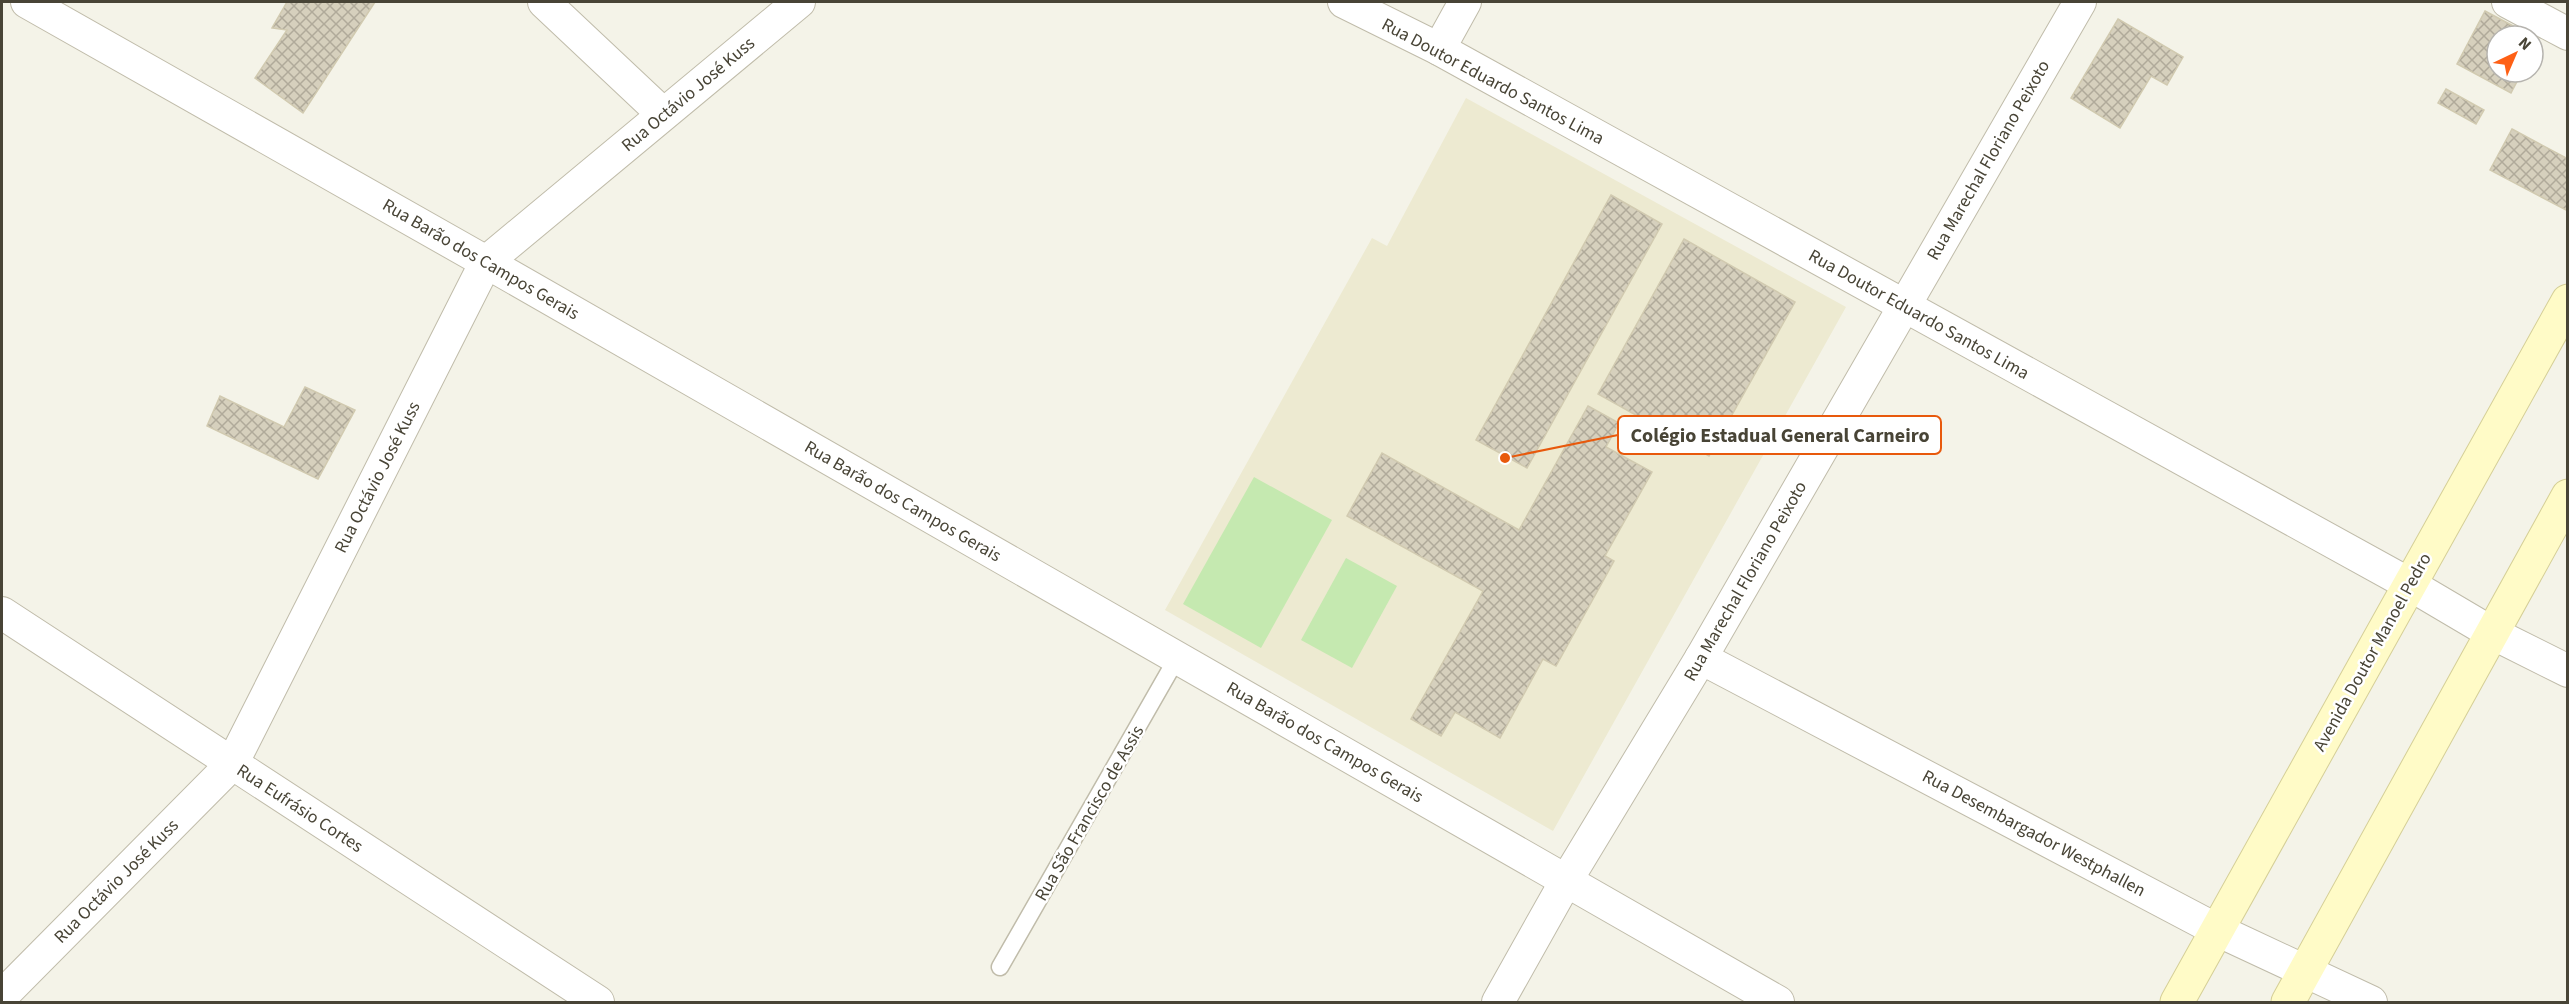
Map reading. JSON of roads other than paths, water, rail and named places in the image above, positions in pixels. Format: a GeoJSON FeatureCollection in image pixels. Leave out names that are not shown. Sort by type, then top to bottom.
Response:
{"type":"FeatureCollection","features":[{"type":"Feature","properties":{"kind":"main road","name":"Avenida Doutor Manoel Pedro"},"geometry":{"type":"LineString","coordinates":[[2177,1002],[2568,301]]}},
{"type":"Feature","properties":{"kind":"main road"},"geometry":{"type":"LineString","coordinates":[[2288,1002],[2568,496]]}},
{"type":"Feature","properties":{"kind":"street","name":"Rua Barão dos Campos Gerais"},"geometry":{"type":"LineString","coordinates":[[27,2],[486,262],[1778,1002]]}},
{"type":"Feature","properties":{"kind":"street"},"geometry":{"type":"LineString","coordinates":[[544,2],[663,114]]}},
{"type":"Feature","properties":{"kind":"street","name":"Rua Octávio José Kuss"},"geometry":{"type":"LineString","coordinates":[[2,996],[232,764],[486,262],[799,2]]}},
{"type":"Feature","properties":{"kind":"street","name":"Rua Doutor Eduardo Santos Lima"},"geometry":{"type":"LineString","coordinates":[[1344,2],[1439,49],[2492,633],[2568,671]]}},
{"type":"Feature","properties":{"kind":"street"},"geometry":{"type":"LineString","coordinates":[[1439,49],[1465,2]]}},
{"type":"Feature","properties":{"kind":"street","name":"Rua Marechal Floriano Peixoto"},"geometry":{"type":"LineString","coordinates":[[1498,1002],[1566,881],[1701,658],[2080,2]]}},
{"type":"Feature","properties":{"kind":"street"},"geometry":{"type":"LineString","coordinates":[[2508,2],[2568,34]]}},
{"type":"Feature","properties":{"kind":"street","name":"Rua Eufrásio Cortes"},"geometry":{"type":"LineString","coordinates":[[2,613],[598,1002]]}},
{"type":"Feature","properties":{"kind":"street","name":"Rua Desembargador Westphallen"},"geometry":{"type":"LineString","coordinates":[[1701,658],[2217,930],[2371,1002]]}},
{"type":"Feature","properties":{"kind":"lane","name":"Rua São Francisco de Assis"},"geometry":{"type":"LineString","coordinates":[[1000,967],[1177,658]]}},
{"type":"Feature","properties":{"kind":"place","name":"Colégio Estadual General Carneiro"},"geometry":{"type":"Point","coordinates":[1505,458]}}]}
